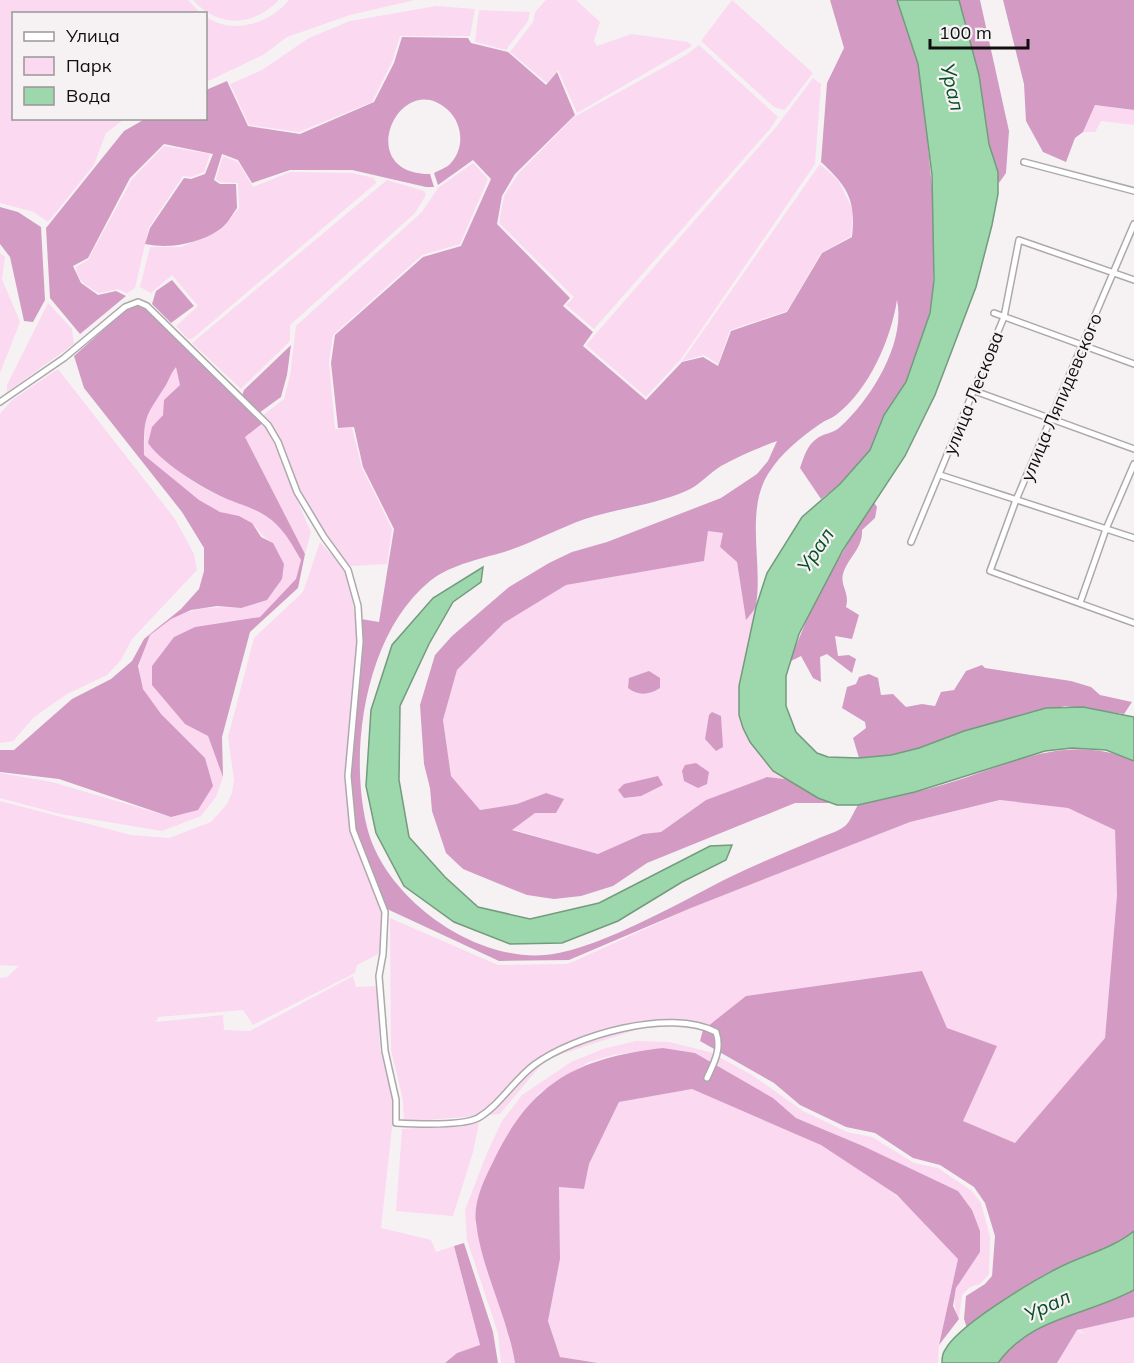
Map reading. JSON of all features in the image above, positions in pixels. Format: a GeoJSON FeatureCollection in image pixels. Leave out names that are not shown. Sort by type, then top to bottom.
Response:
{"type":"FeatureCollection","features":[{"type":"Feature","properties":{"kind":"street"},"geometry":{"type":"LineString","coordinates":[[1024,162],[1134,191]]}},
{"type":"Feature","properties":{"kind":"street","name":"улица Ляпидевского"},"geometry":{"type":"LineString","coordinates":[[1080,603],[990,571],[1017,501],[1134,224]]}},
{"type":"Feature","properties":{"kind":"street","name":"улица Лескова"},"geometry":{"type":"LineString","coordinates":[[911,542],[1004,317],[1019,240],[1114,273]]}},
{"type":"Feature","properties":{"kind":"street"},"geometry":{"type":"LineString","coordinates":[[1114,273],[1134,280]]}},
{"type":"Feature","properties":{"kind":"street"},"geometry":{"type":"LineString","coordinates":[[0,402],[64,358],[125,307],[138,302],[147,306],[268,425],[278,442],[297,492],[324,537],[348,570],[358,606],[360,642],[348,777],[353,830],[385,912],[379,976],[385,1051],[396,1100],[396,1123],[476,1119],[490,1109],[519,1077],[551,1054],[586,1039],[638,1027],[702,1024],[716,1032],[719,1043],[706,1078]]}},
{"type":"Feature","properties":{"kind":"street"},"geometry":{"type":"LineString","coordinates":[[994,313],[1134,364]]}},
{"type":"Feature","properties":{"kind":"street"},"geometry":{"type":"LineString","coordinates":[[972,390],[1134,449]]}},
{"type":"Feature","properties":{"kind":"street"},"geometry":{"type":"LineString","coordinates":[[1134,464],[1106,529],[1080,603],[1134,623]]}},
{"type":"Feature","properties":{"kind":"street"},"geometry":{"type":"LineString","coordinates":[[940,476],[1134,538]]}},
{"type":"Feature","properties":{"kind":"green space"},"geometry":{"type":"Polygon","coordinates":[[[0,0],[188,0],[199,12],[12,12],[12,120],[123,120],[106,133],[94,165],[48,222],[34,212],[0,203],[0,0]]]}},
{"type":"Feature","properties":{"kind":"green space"},"geometry":{"type":"Polygon","coordinates":[[[193,0],[279,0],[258,15],[236,21],[213,16],[193,0]]]}},
{"type":"Feature","properties":{"kind":"green space"},"geometry":{"type":"Polygon","coordinates":[[[289,0],[415,0],[350,15],[287,37],[263,55],[207,82],[207,18],[216,22],[239,26],[261,21],[289,0]]]}},
{"type":"Feature","properties":{"kind":"green space"},"geometry":{"type":"Polygon","coordinates":[[[546,0],[576,0],[600,22],[594,41],[597,46],[632,34],[688,42],[692,46],[577,113],[558,70],[547,83],[510,52],[533,22],[535,12],[546,0]]]}},
{"type":"Feature","properties":{"kind":"green space"},"geometry":{"type":"Polygon","coordinates":[[[732,0],[813,73],[785,110],[774,107],[701,41],[732,0]]]}},
{"type":"Feature","properties":{"kind":"green space"},"geometry":{"type":"Polygon","coordinates":[[[436,6],[475,9],[470,36],[400,36],[392,62],[372,102],[299,132],[249,125],[230,84],[262,70],[309,38],[350,21],[436,6]]]}},
{"type":"Feature","properties":{"kind":"green space"},"geometry":{"type":"Polygon","coordinates":[[[479,10],[530,12],[528,21],[506,50],[475,42],[479,10]]]}},
{"type":"Feature","properties":{"kind":"green space"},"geometry":{"type":"Polygon","coordinates":[[[699,45],[778,117],[770,129],[594,329],[566,305],[574,297],[499,223],[504,196],[518,174],[574,117],[686,55],[699,45]]]}},
{"type":"Feature","properties":{"kind":"green space"},"geometry":{"type":"Polygon","coordinates":[[[813,78],[821,84],[815,164],[681,359],[646,397],[586,345],[777,126],[813,78]]]}},
{"type":"Feature","properties":{"kind":"green space"},"geometry":{"type":"Polygon","coordinates":[[[1095,105],[1134,110],[1134,125],[1101,121],[1095,132],[1083,132],[1095,105]]]}},
{"type":"Feature","properties":{"kind":"green space"},"geometry":{"type":"Polygon","coordinates":[[[164,146],[210,154],[204,172],[191,177],[183,176],[149,227],[135,288],[127,293],[118,289],[99,293],[81,280],[76,267],[88,260],[132,179],[164,146]]]}},
{"type":"Feature","properties":{"kind":"green space"},"geometry":{"type":"Polygon","coordinates":[[[223,156],[238,162],[253,187],[290,172],[352,173],[374,178],[376,183],[192,339],[188,339],[176,326],[198,306],[172,275],[151,293],[140,287],[150,247],[181,247],[221,230],[239,208],[238,183],[220,182],[216,179],[223,156]]]}},
{"type":"Feature","properties":{"kind":"green space"},"geometry":{"type":"Polygon","coordinates":[[[473,163],[488,179],[460,244],[422,255],[333,335],[329,362],[335,429],[352,428],[362,468],[392,529],[387,564],[349,566],[311,511],[300,491],[280,442],[262,416],[284,399],[290,376],[296,326],[422,212],[438,188],[473,163]]]}},
{"type":"Feature","properties":{"kind":"green space"},"geometry":{"type":"Polygon","coordinates":[[[820,164],[838,180],[853,210],[851,236],[821,253],[787,311],[730,330],[718,364],[704,355],[682,361],[820,164]]]}},
{"type":"Feature","properties":{"kind":"green space"},"geometry":{"type":"Polygon","coordinates":[[[387,180],[424,191],[426,195],[415,213],[290,325],[290,341],[241,389],[192,343],[387,180]]]}},
{"type":"Feature","properties":{"kind":"green space"},"geometry":{"type":"Polygon","coordinates":[[[0,253],[5,257],[2,279],[20,322],[0,373],[0,253]]]}},
{"type":"Feature","properties":{"kind":"green space"},"geometry":{"type":"Polygon","coordinates":[[[48,303],[72,329],[74,344],[7,392],[7,385],[48,303]]]}},
{"type":"Feature","properties":{"kind":"green space"},"geometry":{"type":"Polygon","coordinates":[[[176,366],[181,385],[169,398],[153,429],[149,443],[175,469],[198,484],[222,497],[256,510],[272,520],[284,533],[301,560],[297,579],[260,617],[195,627],[174,637],[170,696],[180,717],[191,727],[208,736],[223,777],[216,797],[201,816],[162,831],[60,814],[0,798],[0,773],[52,782],[171,817],[205,758],[172,726],[150,700],[140,677],[142,654],[151,633],[171,619],[205,608],[241,608],[273,543],[249,521],[218,511],[188,493],[144,455],[145,419],[150,405],[176,366]]]}},
{"type":"Feature","properties":{"kind":"green space"},"geometry":{"type":"Polygon","coordinates":[[[58,369],[175,519],[194,554],[197,570],[132,639],[121,660],[107,675],[67,694],[34,717],[13,741],[0,743],[0,414],[12,400],[58,369]]]}},
{"type":"Feature","properties":{"kind":"green space"},"geometry":{"type":"Polygon","coordinates":[[[263,423],[277,449],[311,532],[305,554],[245,437],[263,423]]]}},
{"type":"Feature","properties":{"kind":"green space"},"geometry":{"type":"Polygon","coordinates":[[[708,530],[723,533],[720,547],[737,562],[746,619],[756,607],[739,686],[739,715],[743,728],[773,771],[785,779],[767,777],[706,800],[661,832],[643,834],[598,854],[512,829],[535,813],[556,813],[563,799],[546,793],[517,804],[480,810],[451,776],[443,720],[457,670],[504,623],[565,585],[704,561],[708,530]]]}},
{"type":"Feature","properties":{"kind":"green space"},"geometry":{"type":"Polygon","coordinates":[[[320,542],[348,573],[358,635],[347,775],[350,829],[384,912],[384,951],[357,965],[355,973],[253,1025],[243,1010],[158,1017],[156,1022],[223,1015],[224,1030],[250,1031],[353,976],[356,987],[377,986],[380,1050],[393,1097],[393,1119],[381,1228],[431,1240],[436,1252],[454,1246],[480,1346],[457,1353],[445,1363],[0,1363],[0,978],[7,977],[19,966],[0,965],[0,801],[131,835],[169,838],[211,822],[227,804],[232,793],[234,780],[228,737],[254,638],[303,592],[320,542]]]}},
{"type":"Feature","properties":{"kind":"green space"},"geometry":{"type":"Polygon","coordinates":[[[1002,800],[1068,808],[1115,829],[1117,895],[1105,1038],[1015,1143],[962,1121],[760,995],[746,996],[703,1030],[654,1024],[546,1059],[500,1114],[404,1122],[403,1100],[391,1050],[390,918],[498,965],[568,964],[691,908],[910,822],[1002,800]]]}},
{"type":"Feature","properties":{"kind":"green space"},"geometry":{"type":"Polygon","coordinates":[[[636,1041],[669,1042],[710,1052],[752,1075],[803,1111],[847,1132],[872,1137],[914,1163],[938,1168],[972,1191],[981,1203],[990,1237],[989,1274],[980,1284],[970,1287],[962,1295],[959,1319],[955,1300],[956,1292],[963,1276],[980,1252],[958,1191],[863,1146],[796,1118],[773,1098],[695,1053],[663,1048],[613,1055],[589,1062],[539,1093],[514,1124],[475,1222],[508,1331],[515,1363],[501,1363],[498,1333],[467,1240],[465,1210],[487,1153],[502,1121],[522,1095],[571,1062],[603,1049],[636,1041]]]}},
{"type":"Feature","properties":{"kind":"green space"},"geometry":{"type":"Polygon","coordinates":[[[692,1089],[822,1145],[878,1181],[929,1225],[958,1259],[939,1345],[938,1363],[598,1363],[560,1357],[548,1321],[560,1259],[559,1187],[584,1189],[589,1164],[619,1102],[692,1089]]]}},
{"type":"Feature","properties":{"kind":"green space"},"geometry":{"type":"Polygon","coordinates":[[[479,1123],[473,1152],[453,1216],[396,1211],[402,1129],[479,1123]]]}},
{"type":"Feature","properties":{"kind":"green space"},"geometry":{"type":"Polygon","coordinates":[[[1134,1317],[1134,1363],[1057,1363],[1077,1330],[1085,1335],[1079,1329],[1134,1317]]]}},
{"type":"Feature","properties":{"kind":"shaded area"},"geometry":{"type":"Polygon","coordinates":[[[830,0],[897,0],[918,64],[933,197],[933,298],[925,331],[906,382],[884,415],[870,450],[840,484],[821,499],[800,468],[812,443],[819,437],[835,431],[852,415],[884,369],[896,334],[897,300],[884,347],[859,392],[836,415],[791,446],[768,474],[757,504],[758,589],[756,605],[746,620],[737,562],[720,547],[723,533],[708,531],[704,561],[566,585],[504,623],[457,670],[443,720],[451,776],[480,810],[517,804],[546,793],[564,799],[556,813],[535,813],[512,830],[598,854],[643,834],[661,832],[706,800],[767,777],[785,779],[830,803],[795,803],[647,863],[613,886],[581,896],[554,899],[527,895],[463,869],[446,853],[432,811],[430,788],[424,764],[420,705],[435,655],[452,636],[509,587],[549,563],[572,552],[607,542],[721,498],[757,474],[768,461],[777,441],[728,462],[695,486],[675,496],[585,519],[529,543],[448,570],[430,581],[408,603],[390,630],[377,661],[367,694],[362,729],[360,763],[362,796],[367,827],[377,853],[392,877],[412,900],[435,920],[461,936],[489,947],[517,954],[545,955],[565,952],[612,936],[737,874],[839,830],[847,824],[858,805],[929,789],[1020,759],[1064,750],[1087,749],[1110,753],[1134,761],[1134,1231],[1105,1248],[1043,1275],[967,1328],[964,1319],[966,1296],[985,1284],[992,1276],[995,1236],[985,1203],[974,1187],[940,1165],[913,1158],[875,1133],[846,1127],[800,1105],[774,1083],[700,1041],[703,1030],[746,996],[922,971],[947,1028],[997,1046],[963,1121],[1015,1143],[1105,1038],[1117,895],[1115,830],[1068,808],[1000,800],[910,822],[691,908],[569,960],[499,961],[387,909],[353,828],[349,776],[363,637],[361,619],[379,622],[394,529],[363,467],[354,427],[338,428],[331,363],[335,335],[423,257],[461,246],[491,179],[473,160],[438,185],[434,173],[448,165],[458,151],[460,137],[457,122],[448,110],[430,100],[414,101],[400,111],[391,125],[388,142],[393,158],[406,169],[430,174],[434,187],[352,170],[290,170],[252,183],[238,160],[222,154],[214,180],[220,184],[236,184],[237,208],[224,226],[211,235],[193,242],[164,246],[145,244],[150,228],[184,178],[191,179],[205,174],[213,154],[164,144],[130,178],[88,258],[73,266],[81,283],[98,295],[116,291],[126,296],[80,334],[50,298],[46,228],[124,131],[143,120],[207,120],[207,90],[227,81],[248,126],[300,134],[374,102],[394,63],[402,37],[468,38],[471,43],[508,52],[546,85],[557,72],[575,115],[515,174],[502,196],[497,224],[570,298],[563,306],[593,332],[583,346],[646,400],[682,362],[703,357],[718,366],[731,331],[787,312],[822,253],[852,237],[853,213],[848,195],[838,179],[821,162],[827,83],[844,48],[830,0]]]}},
{"type":"Feature","properties":{"kind":"shaded area"},"geometry":{"type":"Polygon","coordinates":[[[959,0],[980,0],[1009,131],[1006,173],[999,183],[989,144],[979,75],[959,0]]]}},
{"type":"Feature","properties":{"kind":"shaded area"},"geometry":{"type":"Polygon","coordinates":[[[1003,0],[1134,0],[1134,110],[1095,105],[1083,132],[1075,138],[1066,162],[1043,152],[1026,121],[1024,84],[1003,0]]]}},
{"type":"Feature","properties":{"kind":"shaded area"},"geometry":{"type":"Polygon","coordinates":[[[0,207],[18,212],[41,227],[45,300],[33,322],[24,321],[10,257],[0,244],[0,207]]]}},
{"type":"Feature","properties":{"kind":"shaded area"},"geometry":{"type":"Polygon","coordinates":[[[172,280],[194,306],[171,323],[152,304],[156,291],[172,280]]]}},
{"type":"Feature","properties":{"kind":"shaded area"},"geometry":{"type":"Polygon","coordinates":[[[144,305],[263,423],[245,437],[305,554],[298,588],[250,632],[222,737],[223,777],[208,736],[185,724],[152,685],[152,666],[174,637],[195,627],[260,617],[296,579],[301,560],[284,533],[272,520],[256,510],[222,497],[198,484],[164,460],[148,443],[152,427],[163,415],[164,400],[180,385],[176,367],[146,419],[144,455],[199,500],[220,512],[239,516],[252,523],[261,537],[273,543],[284,564],[282,579],[267,600],[241,608],[217,606],[191,610],[171,619],[150,635],[138,666],[143,689],[161,714],[205,758],[213,786],[198,810],[171,817],[59,779],[0,772],[0,750],[14,750],[72,699],[111,679],[132,661],[144,639],[181,609],[199,589],[204,571],[204,548],[182,512],[84,388],[74,356],[129,307],[144,305]]]}},
{"type":"Feature","properties":{"kind":"shaded area"},"geometry":{"type":"Polygon","coordinates":[[[291,345],[281,397],[259,413],[242,396],[244,390],[291,345]]]}},
{"type":"Feature","properties":{"kind":"shaded area"},"geometry":{"type":"Polygon","coordinates":[[[873,501],[877,507],[875,518],[862,530],[858,548],[845,568],[842,578],[847,598],[846,607],[859,615],[852,639],[835,636],[838,656],[849,655],[856,659],[852,673],[827,654],[820,657],[821,682],[813,678],[801,656],[789,662],[817,596],[873,501]]]}},
{"type":"Feature","properties":{"kind":"shaded area"},"geometry":{"type":"Polygon","coordinates":[[[982,665],[985,668],[1071,681],[1091,687],[1100,695],[1132,702],[1124,714],[1065,706],[964,731],[919,748],[891,755],[859,758],[853,738],[866,728],[865,722],[842,708],[847,687],[856,684],[859,677],[869,674],[878,678],[881,695],[893,694],[906,707],[922,704],[935,706],[941,692],[954,690],[966,671],[982,665]]]}},
{"type":"Feature","properties":{"kind":"shaded area"},"geometry":{"type":"Polygon","coordinates":[[[649,671],[660,678],[660,688],[644,694],[628,688],[629,678],[649,671]]]}},
{"type":"Feature","properties":{"kind":"shaded area"},"geometry":{"type":"Polygon","coordinates":[[[712,712],[721,716],[723,747],[716,751],[705,739],[709,715],[712,712]]]}},
{"type":"Feature","properties":{"kind":"shaded area"},"geometry":{"type":"Polygon","coordinates":[[[696,763],[709,772],[707,784],[698,788],[684,781],[682,771],[685,765],[696,763]]]}},
{"type":"Feature","properties":{"kind":"shaded area"},"geometry":{"type":"Polygon","coordinates":[[[658,776],[663,785],[641,796],[624,798],[618,790],[624,784],[658,776]]]}},
{"type":"Feature","properties":{"kind":"shaded area"},"geometry":{"type":"Polygon","coordinates":[[[663,1048],[695,1053],[773,1098],[796,1118],[863,1146],[958,1191],[972,1210],[980,1231],[980,1252],[956,1288],[953,1306],[959,1319],[939,1345],[958,1259],[897,1195],[821,1145],[692,1089],[619,1102],[589,1164],[584,1189],[559,1187],[560,1259],[548,1321],[560,1357],[598,1363],[515,1363],[479,1241],[476,1223],[476,1207],[486,1176],[508,1135],[524,1112],[541,1093],[560,1079],[581,1067],[606,1059],[663,1048]]]}},
{"type":"Feature","properties":{"kind":"shaded area"},"geometry":{"type":"Polygon","coordinates":[[[464,1243],[493,1332],[498,1363],[445,1363],[457,1353],[480,1345],[454,1246],[464,1243]]]}},
{"type":"Feature","properties":{"kind":"shaded area"},"geometry":{"type":"Polygon","coordinates":[[[1134,1290],[1134,1317],[1077,1330],[1057,1363],[998,1363],[1027,1335],[1134,1290]]]}},
{"type":"Feature","properties":{"kind":"water","name":"Урал"},"geometry":{"type":"Polygon","coordinates":[[[897,0],[959,0],[979,75],[989,144],[998,172],[998,194],[976,287],[935,395],[905,456],[843,550],[799,634],[786,676],[786,706],[796,732],[817,753],[828,757],[859,758],[891,755],[919,748],[964,731],[1046,708],[1083,707],[1134,717],[1134,761],[1106,750],[1072,748],[1045,751],[915,792],[858,805],[837,805],[818,798],[773,771],[750,742],[743,728],[739,715],[739,686],[756,607],[767,573],[802,517],[840,484],[870,450],[884,415],[906,382],[930,313],[934,280],[932,175],[918,64],[897,0]]]}},
{"type":"Feature","properties":{"kind":"water"},"geometry":{"type":"Polygon","coordinates":[[[483,567],[481,582],[453,602],[429,644],[400,706],[399,780],[409,837],[445,877],[478,907],[530,919],[599,903],[710,846],[732,845],[726,860],[682,882],[618,921],[562,943],[510,944],[454,922],[404,886],[376,833],[366,786],[371,710],[392,645],[433,598],[483,567]]]}},
{"type":"Feature","properties":{"kind":"water","name":"Урал"},"geometry":{"type":"Polygon","coordinates":[[[1134,1231],[1134,1290],[1027,1335],[998,1363],[942,1363],[943,1353],[952,1340],[996,1305],[1056,1269],[1106,1248],[1134,1231]]]}}]}
